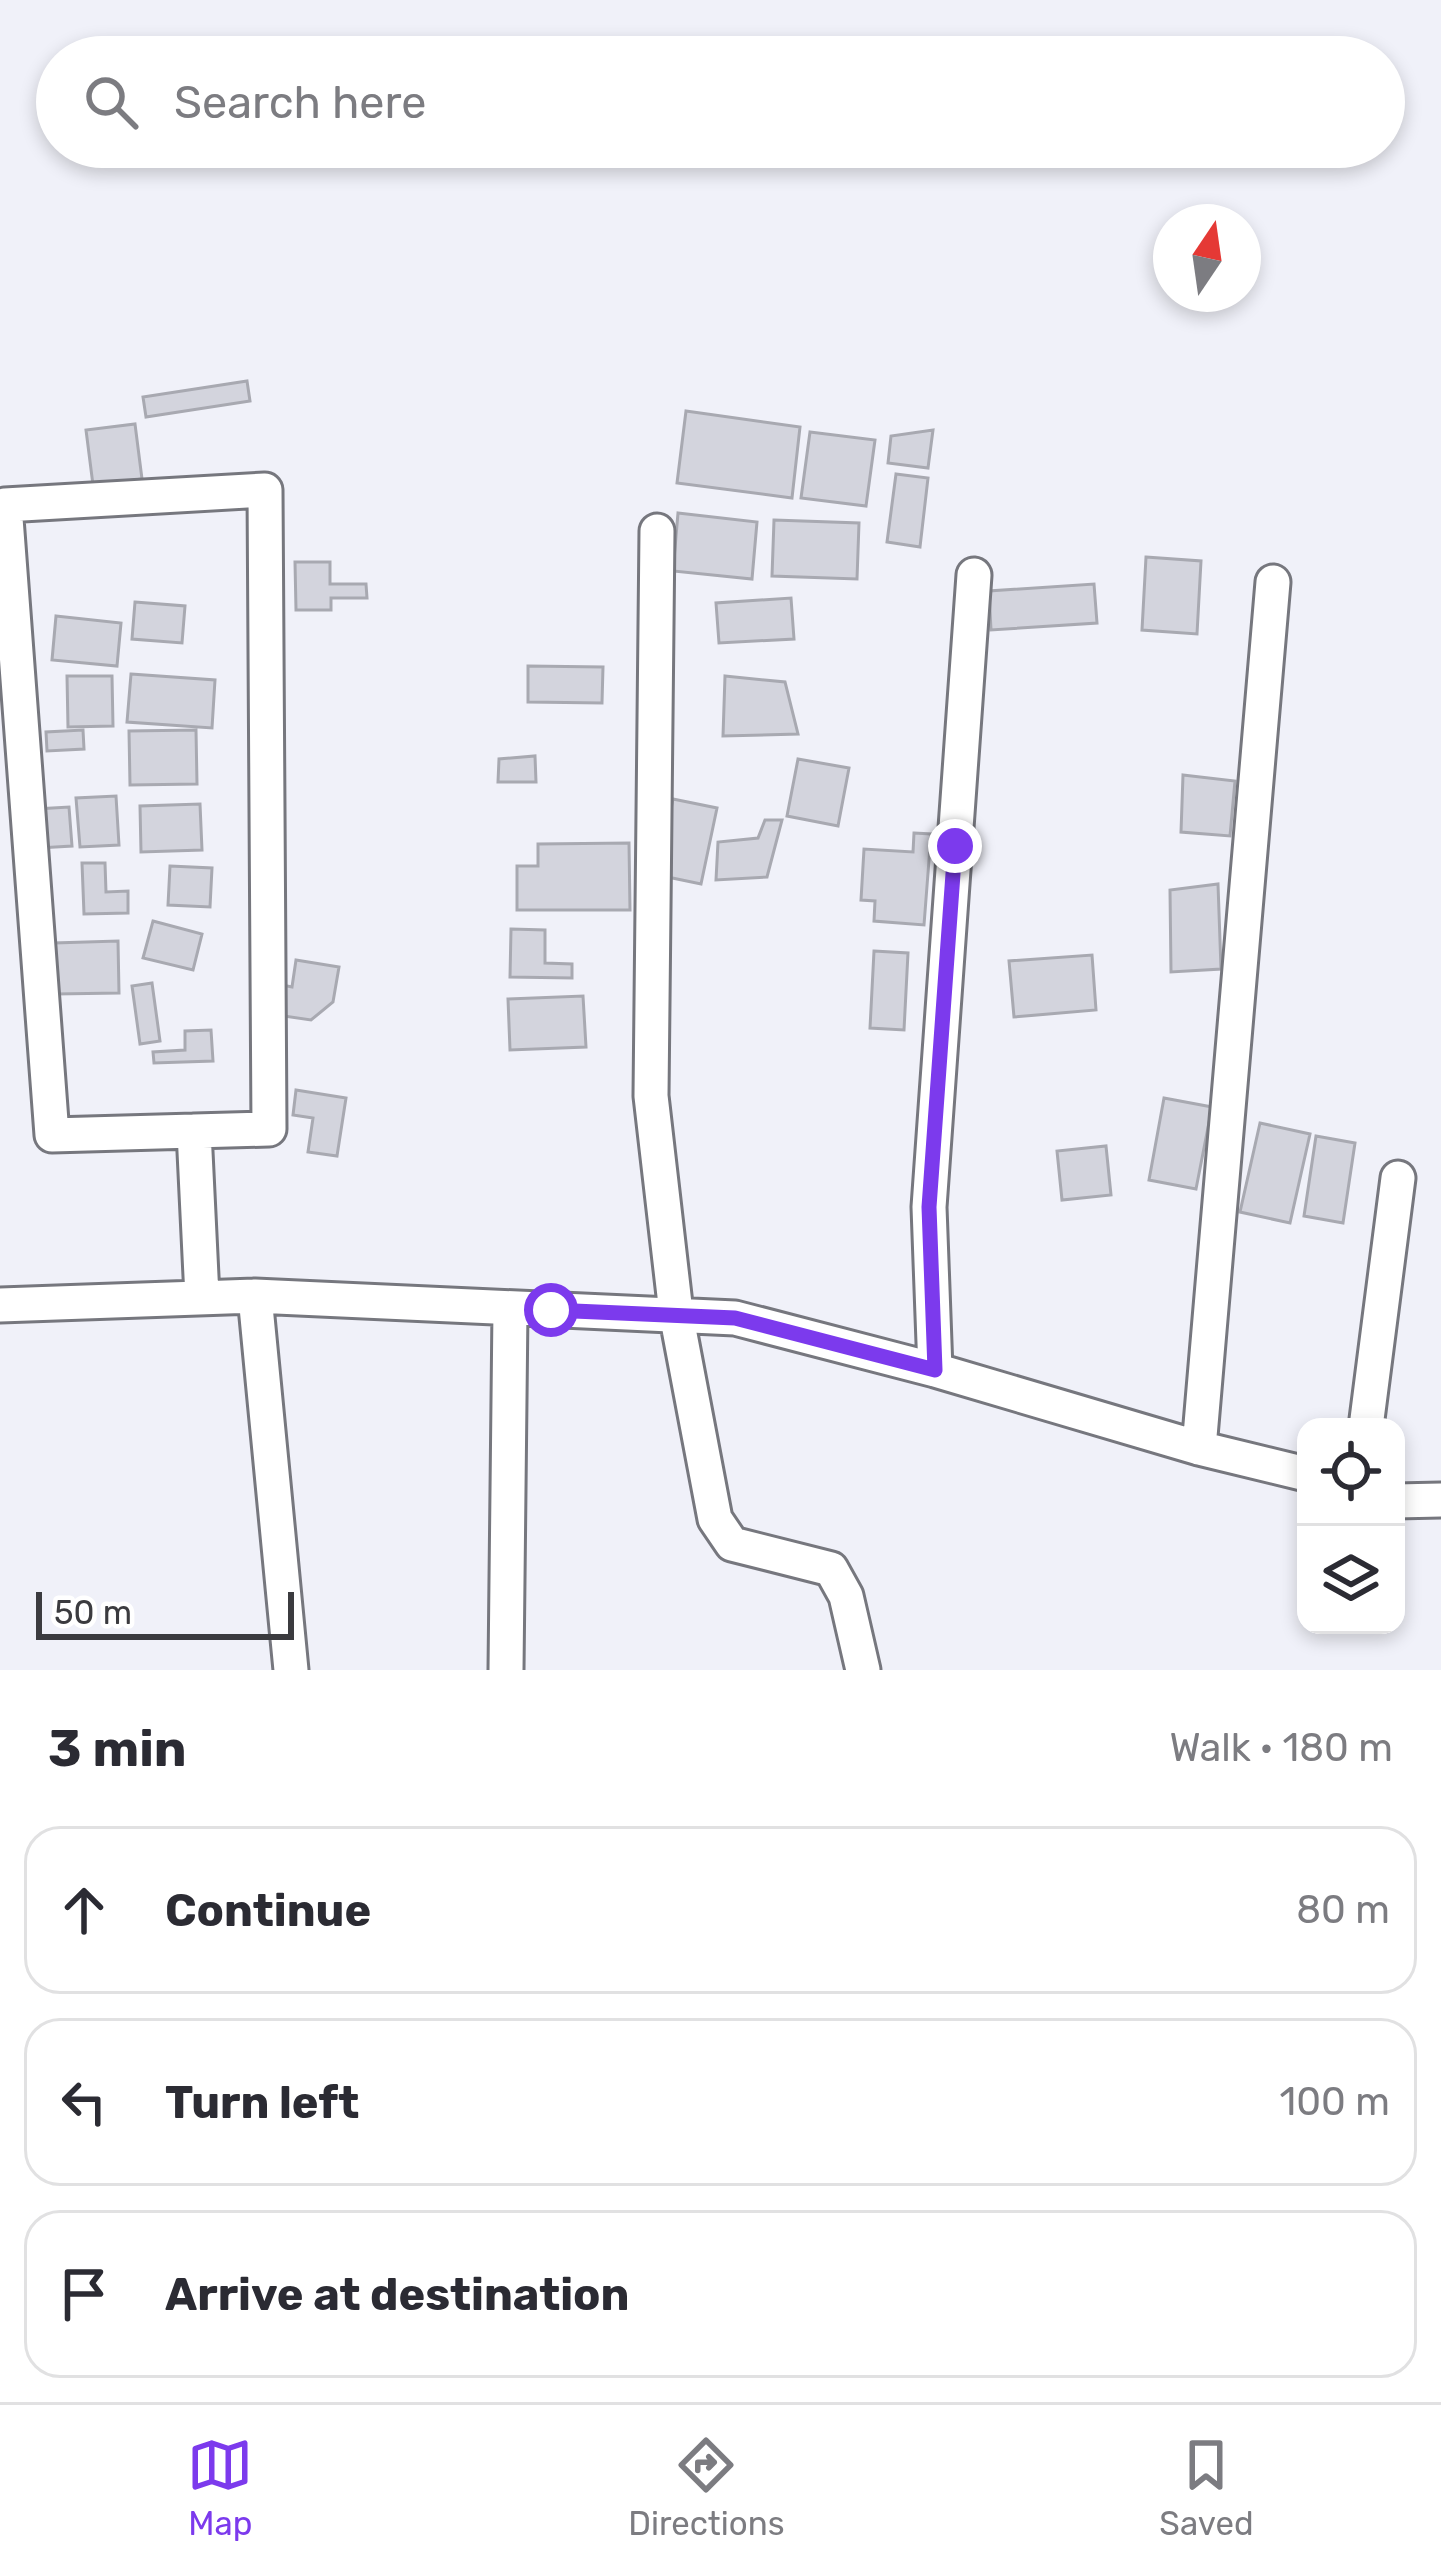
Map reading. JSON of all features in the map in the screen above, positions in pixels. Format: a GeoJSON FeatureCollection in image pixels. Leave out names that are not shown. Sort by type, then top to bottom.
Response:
{"type":"FeatureCollection","features":[{"type":"Feature","properties":{"kind":"street"},"geometry":{"type":"LineString","coordinates":[[265,490],[268,1129],[194,1131],[52,1135],[5,505],[265,490]]}},
{"type":"Feature","properties":{"kind":"street"},"geometry":{"type":"LineString","coordinates":[[657,531],[651,1096],[676,1313],[715,1519],[732,1544],[831,1569],[846,1596],[862,1670]]}},
{"type":"Feature","properties":{"kind":"street"},"geometry":{"type":"LineString","coordinates":[[935,1370],[929,1207],[974,575]]}},
{"type":"Feature","properties":{"kind":"street"},"geometry":{"type":"LineString","coordinates":[[1199,1448],[1273,582]]}},
{"type":"Feature","properties":{"kind":"street"},"geometry":{"type":"LineString","coordinates":[[194,1131],[202,1297]]}},
{"type":"Feature","properties":{"kind":"street"},"geometry":{"type":"LineString","coordinates":[[1367,1418],[1398,1178]]}},
{"type":"Feature","properties":{"kind":"street"},"geometry":{"type":"LineString","coordinates":[[0,1305],[254,1296],[735,1318],[1297,1472]]}},
{"type":"Feature","properties":{"kind":"street"},"geometry":{"type":"LineString","coordinates":[[254,1296],[291,1670]]}},
{"type":"Feature","properties":{"kind":"street"},"geometry":{"type":"LineString","coordinates":[[506,1670],[510,1309]]}},
{"type":"Feature","properties":{"kind":"street"},"geometry":{"type":"LineString","coordinates":[[1405,1501],[1441,1500]]}},
{"type":"Feature","properties":{"kind":"building"},"geometry":{"type":"Polygon","coordinates":[[[247,381],[250,401],[146,417],[143,397],[247,381]]]}},
{"type":"Feature","properties":{"kind":"building"},"geometry":{"type":"Polygon","coordinates":[[[686,411],[800,427],[792,498],[677,483],[686,411]]]}},
{"type":"Feature","properties":{"kind":"building"},"geometry":{"type":"Polygon","coordinates":[[[135,424],[142,479],[93,485],[86,430],[135,424]]]}},
{"type":"Feature","properties":{"kind":"building"},"geometry":{"type":"Polygon","coordinates":[[[933,430],[928,468],[888,463],[891,436],[933,430]]]}},
{"type":"Feature","properties":{"kind":"building"},"geometry":{"type":"Polygon","coordinates":[[[810,432],[875,440],[866,506],[801,498],[810,432]]]}},
{"type":"Feature","properties":{"kind":"building"},"geometry":{"type":"Polygon","coordinates":[[[896,474],[928,478],[920,547],[887,542],[896,474]]]}},
{"type":"Feature","properties":{"kind":"building"},"geometry":{"type":"Polygon","coordinates":[[[678,513],[757,522],[752,579],[673,571],[678,513]]]}},
{"type":"Feature","properties":{"kind":"building"},"geometry":{"type":"Polygon","coordinates":[[[774,520],[859,523],[857,579],[772,576],[774,520]]]}},
{"type":"Feature","properties":{"kind":"building"},"geometry":{"type":"Polygon","coordinates":[[[1146,557],[1201,561],[1197,634],[1142,630],[1146,557]]]}},
{"type":"Feature","properties":{"kind":"building"},"geometry":{"type":"Polygon","coordinates":[[[295,562],[330,562],[330,584],[366,584],[367,598],[331,598],[331,610],[296,610],[295,562]]]}},
{"type":"Feature","properties":{"kind":"building"},"geometry":{"type":"Polygon","coordinates":[[[1094,584],[1097,623],[991,630],[989,591],[1094,584]]]}},
{"type":"Feature","properties":{"kind":"building"},"geometry":{"type":"Polygon","coordinates":[[[791,598],[794,639],[719,643],[716,603],[791,598]]]}},
{"type":"Feature","properties":{"kind":"building"},"geometry":{"type":"Polygon","coordinates":[[[135,602],[185,606],[182,643],[132,639],[135,602]]]}},
{"type":"Feature","properties":{"kind":"building"},"geometry":{"type":"Polygon","coordinates":[[[56,616],[121,623],[117,666],[52,660],[56,616]]]}},
{"type":"Feature","properties":{"kind":"building"},"geometry":{"type":"Polygon","coordinates":[[[528,666],[603,667],[602,703],[528,702],[528,666]]]}},
{"type":"Feature","properties":{"kind":"building"},"geometry":{"type":"Polygon","coordinates":[[[131,674],[215,680],[212,728],[127,722],[131,674]]]}},
{"type":"Feature","properties":{"kind":"building"},"geometry":{"type":"Polygon","coordinates":[[[67,676],[112,676],[113,726],[68,727],[67,676]]]}},
{"type":"Feature","properties":{"kind":"building"},"geometry":{"type":"Polygon","coordinates":[[[725,676],[785,682],[798,734],[723,736],[725,676]]]}},
{"type":"Feature","properties":{"kind":"building"},"geometry":{"type":"Polygon","coordinates":[[[83,730],[84,749],[47,751],[46,732],[83,730]]]}},
{"type":"Feature","properties":{"kind":"building"},"geometry":{"type":"Polygon","coordinates":[[[196,730],[197,784],[130,785],[129,731],[196,730]]]}},
{"type":"Feature","properties":{"kind":"building"},"geometry":{"type":"Polygon","coordinates":[[[535,756],[536,782],[498,782],[499,759],[535,756]]]}},
{"type":"Feature","properties":{"kind":"building"},"geometry":{"type":"Polygon","coordinates":[[[798,759],[849,768],[838,826],[787,816],[798,759]]]}},
{"type":"Feature","properties":{"kind":"building"},"geometry":{"type":"Polygon","coordinates":[[[1183,775],[1235,781],[1230,836],[1181,832],[1183,775]]]}},
{"type":"Feature","properties":{"kind":"building"},"geometry":{"type":"Polygon","coordinates":[[[116,796],[119,845],[80,847],[76,798],[116,796]]]}},
{"type":"Feature","properties":{"kind":"building"},"geometry":{"type":"Polygon","coordinates":[[[673,799],[717,808],[701,884],[658,875],[673,799]]]}},
{"type":"Feature","properties":{"kind":"building"},"geometry":{"type":"Polygon","coordinates":[[[200,804],[202,850],[141,852],[140,806],[200,804]]]}},
{"type":"Feature","properties":{"kind":"building"},"geometry":{"type":"Polygon","coordinates":[[[69,807],[72,846],[39,848],[36,809],[69,807]]]}},
{"type":"Feature","properties":{"kind":"building"},"geometry":{"type":"Polygon","coordinates":[[[765,820],[782,820],[767,877],[716,880],[718,842],[758,838],[765,820]]]}},
{"type":"Feature","properties":{"kind":"building"},"geometry":{"type":"Polygon","coordinates":[[[914,833],[931,834],[924,925],[874,921],[875,901],[861,900],[864,849],[913,852],[914,833]]]}},
{"type":"Feature","properties":{"kind":"building"},"geometry":{"type":"Polygon","coordinates":[[[629,843],[630,910],[517,910],[517,866],[538,866],[538,844],[629,843]]]}},
{"type":"Feature","properties":{"kind":"building"},"geometry":{"type":"Polygon","coordinates":[[[82,863],[105,863],[106,892],[128,891],[128,913],[84,914],[82,863]]]}},
{"type":"Feature","properties":{"kind":"building"},"geometry":{"type":"Polygon","coordinates":[[[170,866],[212,868],[210,907],[168,905],[170,866]]]}},
{"type":"Feature","properties":{"kind":"building"},"geometry":{"type":"Polygon","coordinates":[[[1218,884],[1221,969],[1171,972],[1170,890],[1218,884]]]}},
{"type":"Feature","properties":{"kind":"building"},"geometry":{"type":"Polygon","coordinates":[[[153,921],[202,934],[193,970],[143,958],[153,921]]]}},
{"type":"Feature","properties":{"kind":"building"},"geometry":{"type":"Polygon","coordinates":[[[511,929],[545,930],[545,963],[572,964],[572,978],[510,977],[511,929]]]}},
{"type":"Feature","properties":{"kind":"building"},"geometry":{"type":"Polygon","coordinates":[[[118,941],[119,993],[56,994],[54,943],[118,941]]]}},
{"type":"Feature","properties":{"kind":"building"},"geometry":{"type":"Polygon","coordinates":[[[874,951],[908,953],[904,1030],[870,1028],[874,951]]]}},
{"type":"Feature","properties":{"kind":"building"},"geometry":{"type":"Polygon","coordinates":[[[1092,955],[1096,1010],[1014,1017],[1009,961],[1092,955]]]}},
{"type":"Feature","properties":{"kind":"building"},"geometry":{"type":"Polygon","coordinates":[[[296,960],[339,967],[333,1002],[311,1020],[277,1015],[282,985],[292,987],[296,960]]]}},
{"type":"Feature","properties":{"kind":"building"},"geometry":{"type":"Polygon","coordinates":[[[152,983],[160,1041],[140,1044],[132,986],[152,983]]]}},
{"type":"Feature","properties":{"kind":"building"},"geometry":{"type":"Polygon","coordinates":[[[583,996],[586,1047],[510,1050],[508,999],[583,996]]]}},
{"type":"Feature","properties":{"kind":"building"},"geometry":{"type":"Polygon","coordinates":[[[211,1030],[213,1061],[154,1063],[153,1052],[185,1050],[185,1031],[211,1030]]]}},
{"type":"Feature","properties":{"kind":"building"},"geometry":{"type":"Polygon","coordinates":[[[296,1090],[346,1098],[337,1156],[308,1152],[313,1118],[293,1115],[296,1090]]]}},
{"type":"Feature","properties":{"kind":"building"},"geometry":{"type":"Polygon","coordinates":[[[1164,1098],[1212,1107],[1196,1189],[1149,1180],[1164,1098]]]}},
{"type":"Feature","properties":{"kind":"building"},"geometry":{"type":"Polygon","coordinates":[[[1260,1123],[1310,1134],[1290,1223],[1240,1212],[1260,1123]]]}},
{"type":"Feature","properties":{"kind":"building"},"geometry":{"type":"Polygon","coordinates":[[[1316,1136],[1355,1143],[1343,1223],[1304,1216],[1316,1136]]]}},
{"type":"Feature","properties":{"kind":"building"},"geometry":{"type":"Polygon","coordinates":[[[1106,1146],[1111,1195],[1062,1200],[1057,1151],[1106,1146]]]}},
{"type":"Feature","properties":{"kind":"route"},"geometry":{"type":"LineString","coordinates":[[551,1310],[735,1318],[935,1370],[929,1207],[955,846]]}}]}
